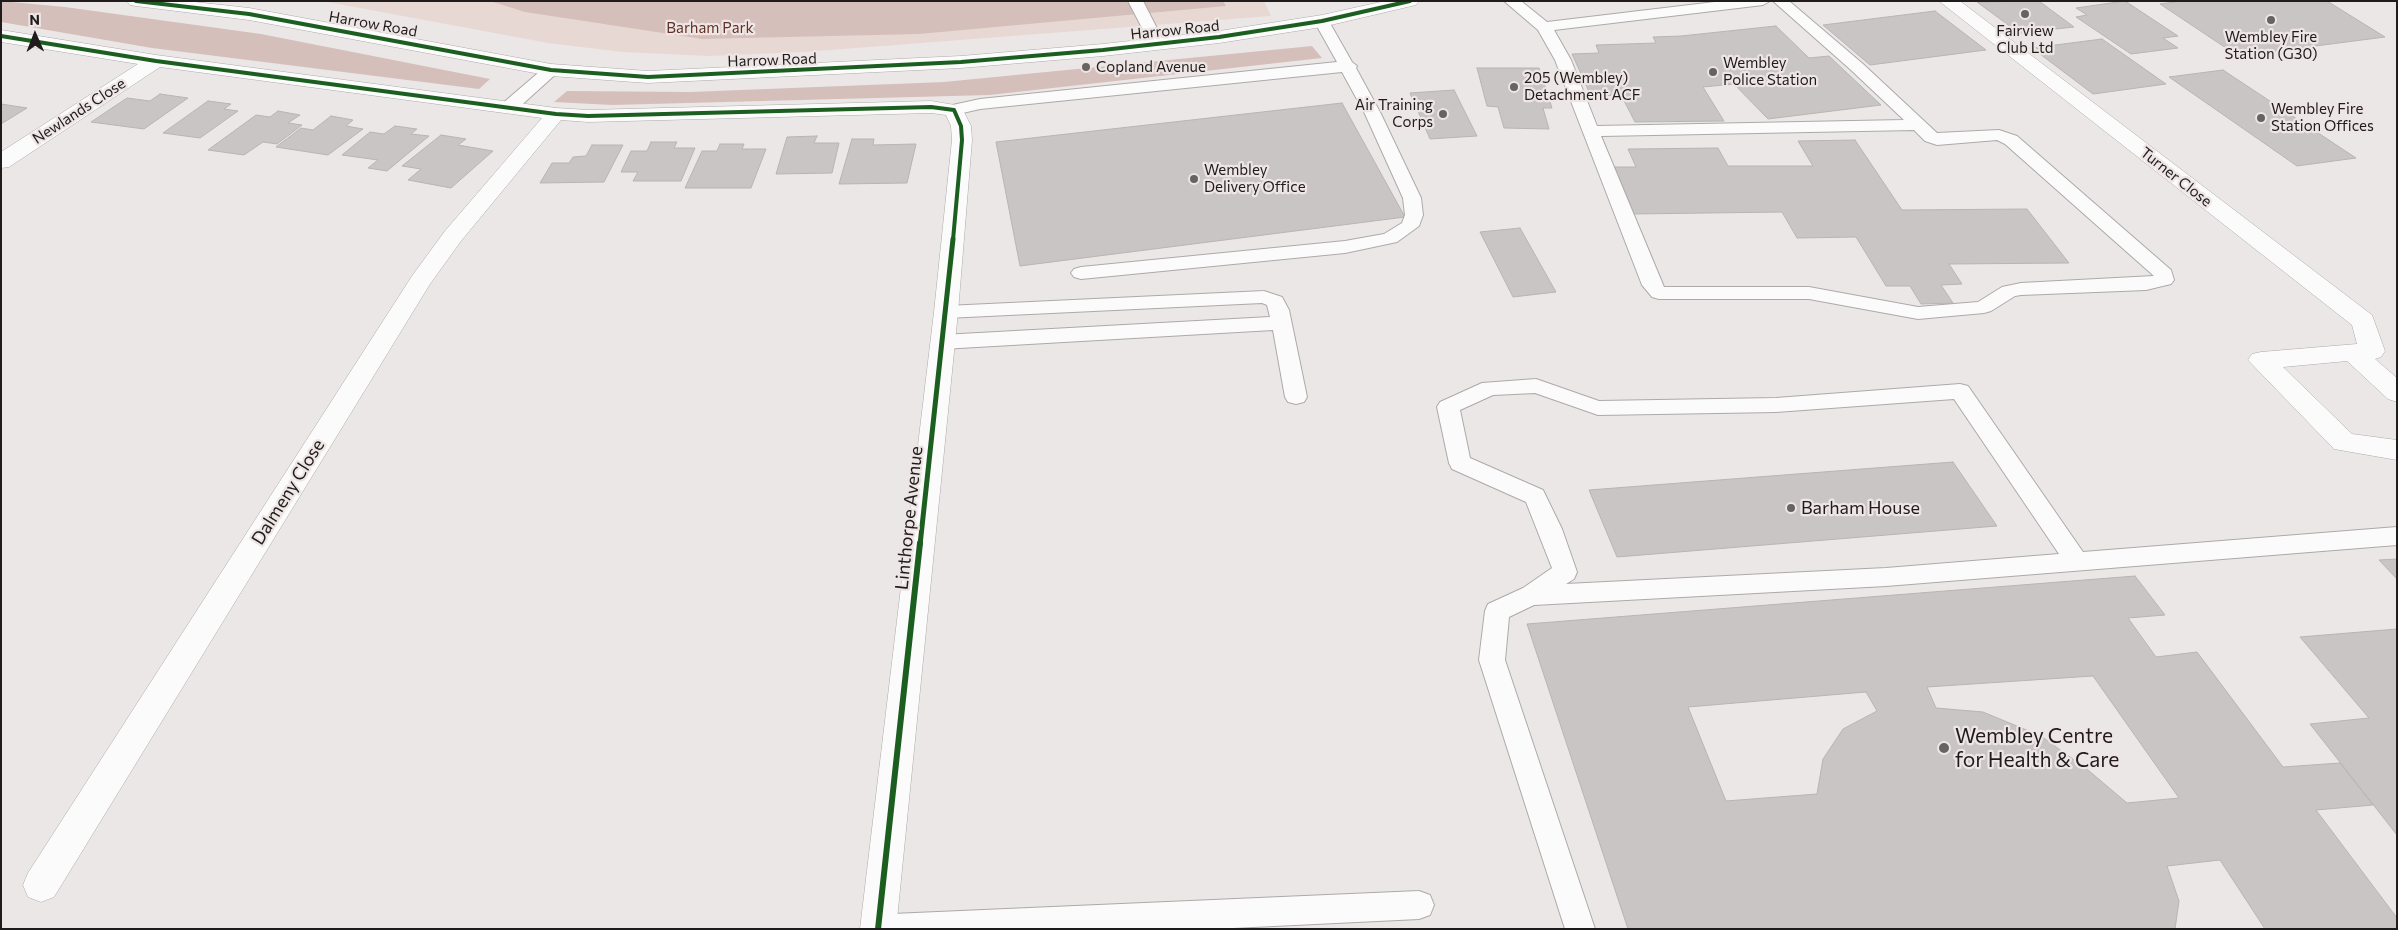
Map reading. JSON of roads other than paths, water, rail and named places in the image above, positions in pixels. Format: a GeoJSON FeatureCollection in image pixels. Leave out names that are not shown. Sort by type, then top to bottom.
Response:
{"type":"FeatureCollection","features":[{"type":"Feature","properties":{"kind":"street","name":"Harrow Road"},"geometry":{"type":"LineString","coordinates":[[136,1],[249,14],[551,70],[648,77],[961,62],[1219,38],[1322,21],[1410,1]]}},
{"type":"Feature","properties":{"kind":"street","name":"Turner Close"},"geometry":{"type":"LineString","coordinates":[[1948,1],[2363,321],[2372,351],[2261,360],[2344,442],[2397,450]]}},
{"type":"Feature","properties":{"kind":"street"},"geometry":{"type":"LineString","coordinates":[[1,36],[156,61],[556,114],[588,116],[931,107],[954,110]]}},
{"type":"Feature","properties":{"kind":"street","name":"Newlands Close"},"geometry":{"type":"LineString","coordinates":[[1,162],[156,61]]}},
{"type":"Feature","properties":{"kind":"street","name":"Linthorpe Avenue"},"geometry":{"type":"LineString","coordinates":[[878,929],[946,312],[962,140],[962,126],[954,110]]}},
{"type":"Feature","properties":{"kind":"street","name":"Dalmeny Close"},"geometry":{"type":"LineString","coordinates":[[41,885],[420,281],[454,236],[556,114]]}},
{"type":"Feature","properties":{"kind":"street"},"geometry":{"type":"LineString","coordinates":[[2353,353],[2397,393]]}},
{"type":"Feature","properties":{"kind":"lane"},"geometry":{"type":"LineString","coordinates":[[1135,1],[1156,44]]}},
{"type":"Feature","properties":{"kind":"lane"},"geometry":{"type":"LineString","coordinates":[[1511,1],[1544,27],[1563,60],[1652,285],[1659,293],[1809,293],[1918,313],[1984,307],[2010,291],[2021,289],[2146,284],[2164,280],[2164,274],[2011,140],[1999,135],[1988,134],[1937,140],[1931,138],[1857,67],[1780,1]]}},
{"type":"Feature","properties":{"kind":"lane"},"geometry":{"type":"LineString","coordinates":[[1544,27],[1763,1]]}},
{"type":"Feature","properties":{"kind":"lane"},"geometry":{"type":"LineString","coordinates":[[1081,273],[1345,247],[1390,238],[1410,226],[1414,215],[1412,198],[1349,66],[1322,21]]}},
{"type":"Feature","properties":{"kind":"lane"},"geometry":{"type":"LineString","coordinates":[[954,110],[980,104],[1349,66]]}},
{"type":"Feature","properties":{"kind":"lane"},"geometry":{"type":"LineString","coordinates":[[509,107],[551,70]]}},
{"type":"Feature","properties":{"kind":"lane"},"geometry":{"type":"LineString","coordinates":[[1591,131],[1918,126]]}},
{"type":"Feature","properties":{"kind":"lane"},"geometry":{"type":"LineString","coordinates":[[946,312],[1264,297],[1275,301],[1282,323],[1296,396]]}},
{"type":"Feature","properties":{"kind":"lane"},"geometry":{"type":"LineString","coordinates":[[942,342],[1282,323]]}},
{"type":"Feature","properties":{"kind":"lane"},"geometry":{"type":"LineString","coordinates":[[1580,929],[1492,660],[1497,611],[1531,595],[1565,572],[1550,528],[1535,496],[1460,463],[1448,407],[1490,388],[1536,386],[1598,408],[1776,405],[1960,391],[2076,560]]}},
{"type":"Feature","properties":{"kind":"lane"},"geometry":{"type":"LineString","coordinates":[[1531,595],[1886,577],[2076,560],[2397,536]]}},
{"type":"Feature","properties":{"kind":"lane"},"geometry":{"type":"LineString","coordinates":[[892,929],[1418,905]]}},
{"type":"Feature","properties":{"kind":"place","name":"Fairview Club Ltd"},"geometry":{"type":"Point","coordinates":[2025,14]}},
{"type":"Feature","properties":{"kind":"place","name":"Wembley Fire Station (G30)"},"geometry":{"type":"Point","coordinates":[2271,20]}},
{"type":"Feature","properties":{"kind":"place","name":"Copland Avenue"},"geometry":{"type":"Point","coordinates":[1086,67]}},
{"type":"Feature","properties":{"kind":"place","name":"Wembley Police Station"},"geometry":{"type":"Point","coordinates":[1713,72]}},
{"type":"Feature","properties":{"kind":"place","name":"205 (Wembley) Detachment ACF"},"geometry":{"type":"Point","coordinates":[1514,87]}},
{"type":"Feature","properties":{"kind":"place","name":"Air Training Corps"},"geometry":{"type":"Point","coordinates":[1443,114]}},
{"type":"Feature","properties":{"kind":"place","name":"Wembley Fire Station Offices"},"geometry":{"type":"Point","coordinates":[2261,118]}},
{"type":"Feature","properties":{"kind":"place","name":"Wembley Delivery Office"},"geometry":{"type":"Point","coordinates":[1194,179]}},
{"type":"Feature","properties":{"kind":"place","name":"Barham House"},"geometry":{"type":"Point","coordinates":[1791,508]}},
{"type":"Feature","properties":{"kind":"place","name":"Wembley Centre for Health & Care"},"geometry":{"type":"Point","coordinates":[1944,748]}},
{"type":"Feature","properties":{"kind":"park label","name":"Barham Park"},"geometry":{"type":"Point","coordinates":[710,28]}}]}
